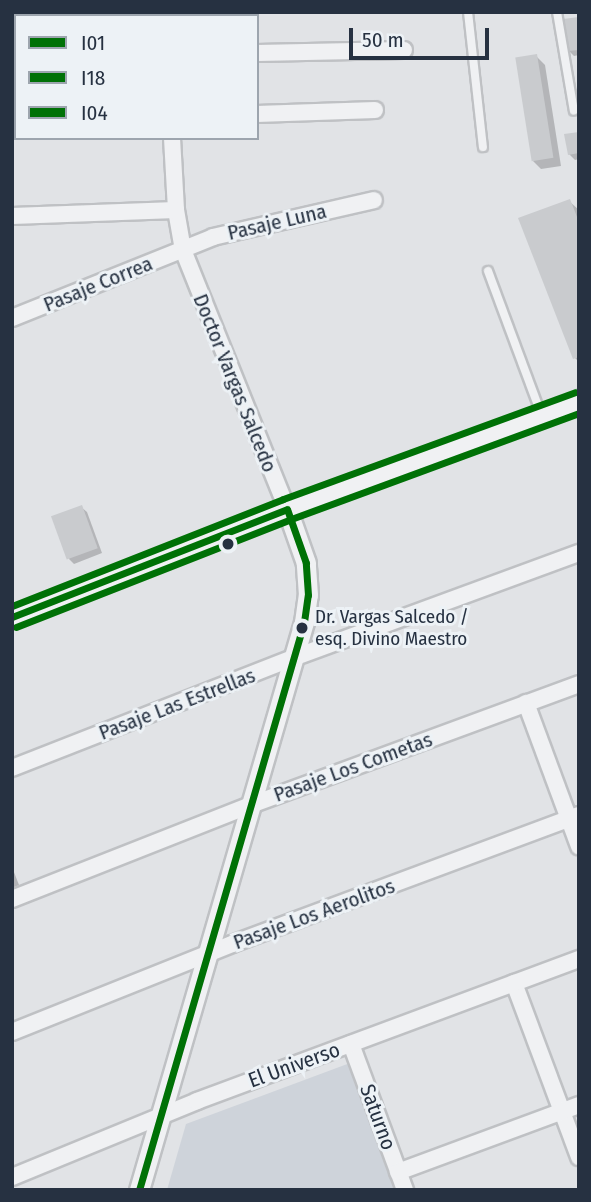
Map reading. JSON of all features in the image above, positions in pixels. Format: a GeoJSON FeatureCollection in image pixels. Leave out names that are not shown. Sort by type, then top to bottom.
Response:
{"type":"FeatureCollection","features":[{"type":"Feature","properties":{"kind":"street"},"geometry":{"type":"LineString","coordinates":[[259,52],[404,50]]}},
{"type":"Feature","properties":{"kind":"street"},"geometry":{"type":"LineString","coordinates":[[259,114],[375,110]]}},
{"type":"Feature","properties":{"kind":"street","name":"Doctor Vargas Salcedo"},"geometry":{"type":"LineString","coordinates":[[139,1190],[307,608],[308,579],[302,549],[287,509],[183,250],[176,210],[172,140]]}},
{"type":"Feature","properties":{"kind":"street","name":"Pasaje Luna"},"geometry":{"type":"LineString","coordinates":[[183,250],[213,237],[374,200]]}},
{"type":"Feature","properties":{"kind":"street"},"geometry":{"type":"LineString","coordinates":[[12,216],[176,210]]}},
{"type":"Feature","properties":{"kind":"street","name":"Pasaje Correa"},"geometry":{"type":"LineString","coordinates":[[12,318],[183,250]]}},
{"type":"Feature","properties":{"kind":"street"},"geometry":{"type":"LineString","coordinates":[[12,617],[287,509],[579,402]]}},
{"type":"Feature","properties":{"kind":"street","name":"Pasaje Las Estrellas"},"geometry":{"type":"LineString","coordinates":[[12,768],[293,658],[579,553]]}},
{"type":"Feature","properties":{"kind":"street","name":"Pasaje Los Cometas"},"geometry":{"type":"LineString","coordinates":[[12,899],[248,806],[579,684]]}},
{"type":"Feature","properties":{"kind":"street"},"geometry":{"type":"LineString","coordinates":[[526,703],[574,817],[579,846]]}},
{"type":"Feature","properties":{"kind":"street","name":"Pasaje Los Aerolitos"},"geometry":{"type":"LineString","coordinates":[[12,1032],[206,955],[574,817]]}},
{"type":"Feature","properties":{"kind":"street","name":"El Universo"},"geometry":{"type":"LineString","coordinates":[[12,1177],[351,1044],[579,959]]}},
{"type":"Feature","properties":{"kind":"street"},"geometry":{"type":"LineString","coordinates":[[514,983],[579,1157]]}},
{"type":"Feature","properties":{"kind":"street","name":"Saturno"},"geometry":{"type":"LineString","coordinates":[[351,1044],[405,1190]]}},
{"type":"Feature","properties":{"kind":"street"},"geometry":{"type":"LineString","coordinates":[[398,1172],[579,1105]]}},
{"type":"Feature","properties":{"kind":"lane"},"geometry":{"type":"LineString","coordinates":[[468,12],[483,147]]}},
{"type":"Feature","properties":{"kind":"lane"},"geometry":{"type":"LineString","coordinates":[[557,12],[573,111]]}},
{"type":"Feature","properties":{"kind":"lane"},"geometry":{"type":"LineString","coordinates":[[488,271],[542,415]]}},
{"type":"Feature","properties":{"kind":"shaded area"},"geometry":{"type":"Polygon","coordinates":[[[350,1063],[398,1190],[167,1190],[186,1124],[350,1063]]]}},
{"type":"Feature","properties":{"kind":"building"},"geometry":{"type":"Polygon","coordinates":[[[579,17],[579,50],[567,51],[563,19],[579,17]]]}},
{"type":"Feature","properties":{"kind":"building"},"geometry":{"type":"Polygon","coordinates":[[[537,54],[553,158],[532,161],[515,57],[537,54]]]}},
{"type":"Feature","properties":{"kind":"building"},"geometry":{"type":"Polygon","coordinates":[[[579,132],[579,153],[568,155],[564,134],[579,132]]]}},
{"type":"Feature","properties":{"kind":"building"},"geometry":{"type":"Polygon","coordinates":[[[570,199],[579,222],[579,357],[573,359],[518,218],[570,199]]]}},
{"type":"Feature","properties":{"kind":"building"},"geometry":{"type":"Polygon","coordinates":[[[82,505],[98,548],[67,560],[51,516],[82,505]]]}},
{"type":"Feature","properties":{"kind":"transit line","name":"I04"},"geometry":{"type":"LineString","coordinates":[[12,606],[283,499],[575,392]]}},
{"type":"Feature","properties":{"kind":"transit line","name":"I18"},"geometry":{"type":"LineString","coordinates":[[16,627],[291,519],[579,413]]}},
{"type":"Feature","properties":{"kind":"transit line","name":"I01"},"geometry":{"type":"LineString","coordinates":[[12,617],[287,509]]}},
{"type":"Feature","properties":{"kind":"transit line","name":"I01"},"geometry":{"type":"LineString","coordinates":[[139,1190],[304,622],[308,595],[306,563],[287,509]]}},
{"type":"Feature","properties":{"kind":"place","name":"Dr. Vargas Salcedo / esq. Divino Maestro"},"geometry":{"type":"Point","coordinates":[302,628]}}]}
